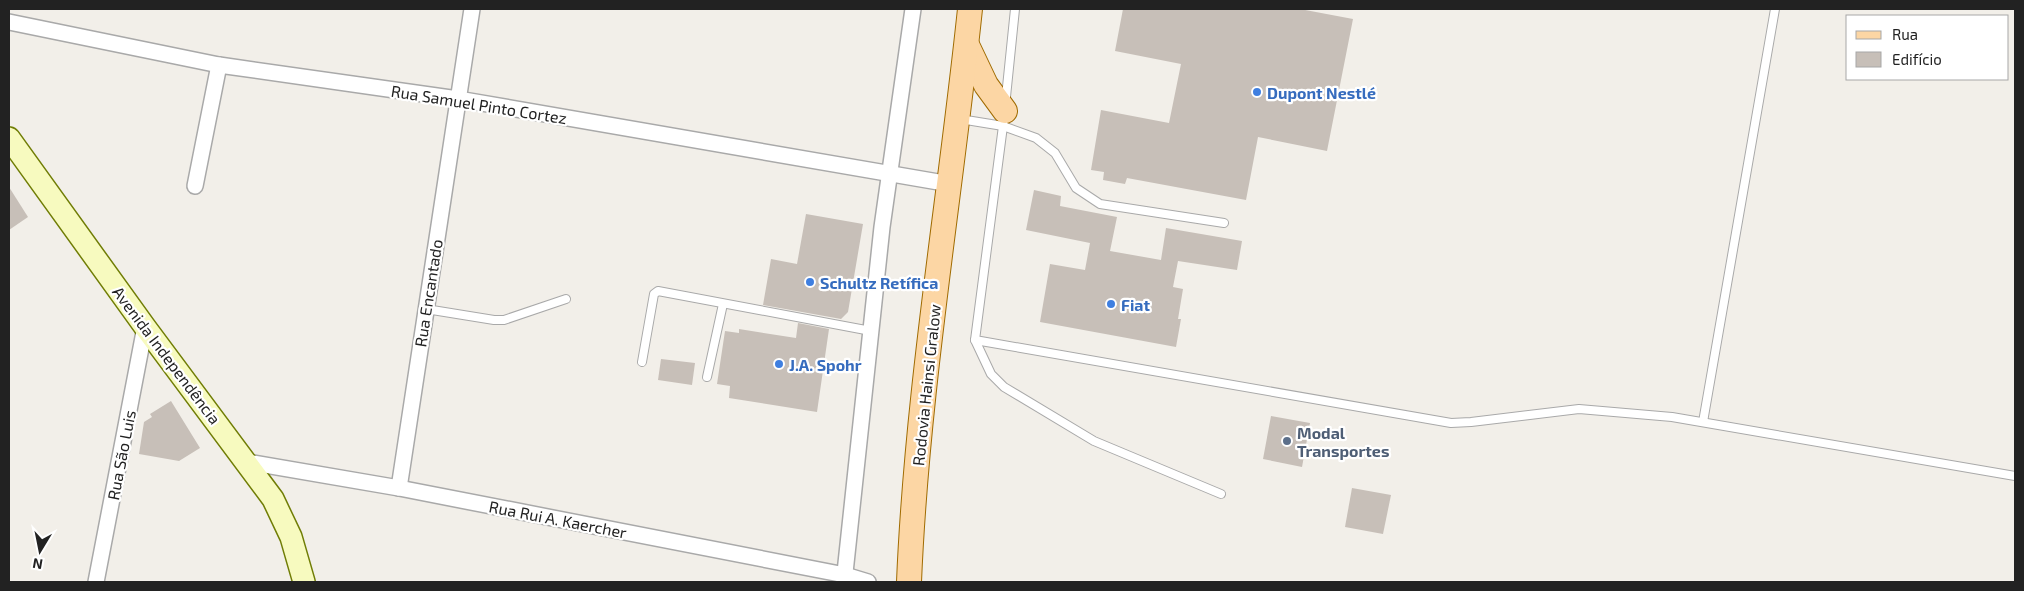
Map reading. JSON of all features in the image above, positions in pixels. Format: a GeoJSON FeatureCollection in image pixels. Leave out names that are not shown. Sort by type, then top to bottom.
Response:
{"type":"FeatureCollection","features":[{"type":"Feature","properties":{"kind":"main road","name":"Rodovia Hainsi Gralow"},"geometry":{"type":"LineString","coordinates":[[909,582],[918,454],[970,9]]}},
{"type":"Feature","properties":{"kind":"main road"},"geometry":{"type":"LineString","coordinates":[[966,45],[1004,119]]}},
{"type":"Feature","properties":{"kind":"main road","name":"Avenida Independência"},"geometry":{"type":"LineString","coordinates":[[9,138],[145,327],[273,499],[291,537],[304,582]]}},
{"type":"Feature","properties":{"kind":"street","name":"Rua Encantado"},"geometry":{"type":"LineString","coordinates":[[399,488],[472,9]]}},
{"type":"Feature","properties":{"kind":"street"},"geometry":{"type":"LineString","coordinates":[[845,579],[882,227],[913,9]]}},
{"type":"Feature","properties":{"kind":"street","name":"Rua Samuel Pinto Cortez"},"geometry":{"type":"LineString","coordinates":[[9,22],[219,65],[458,99],[950,184]]}},
{"type":"Feature","properties":{"kind":"street"},"geometry":{"type":"LineString","coordinates":[[195,186],[219,65]]}},
{"type":"Feature","properties":{"kind":"street","name":"Rua São Luis"},"geometry":{"type":"LineString","coordinates":[[96,582],[145,327]]}},
{"type":"Feature","properties":{"kind":"street","name":"Rua Rui A. Kaercher"},"geometry":{"type":"LineString","coordinates":[[247,462],[399,488],[845,579],[868,582]]}},
{"type":"Feature","properties":{"kind":"lane"},"geometry":{"type":"LineString","coordinates":[[1015,9],[1004,119],[975,340],[991,374],[1004,387],[1094,441],[1221,494]]}},
{"type":"Feature","properties":{"kind":"lane"},"geometry":{"type":"LineString","coordinates":[[1703,422],[1775,9]]}},
{"type":"Feature","properties":{"kind":"lane"},"geometry":{"type":"LineString","coordinates":[[957,119],[1004,119],[1036,138],[1055,153],[1076,188],[1100,204],[1224,223]]}},
{"type":"Feature","properties":{"kind":"lane"},"geometry":{"type":"LineString","coordinates":[[642,362],[654,294],[658,291],[871,331]]}},
{"type":"Feature","properties":{"kind":"lane"},"geometry":{"type":"LineString","coordinates":[[426,310],[504,320],[566,299]]}},
{"type":"Feature","properties":{"kind":"lane"},"geometry":{"type":"LineString","coordinates":[[707,378],[723,304]]}},
{"type":"Feature","properties":{"kind":"lane"},"geometry":{"type":"LineString","coordinates":[[975,340],[1451,423],[1579,409],[1672,416],[2015,476]]}},
{"type":"Feature","properties":{"kind":"building","name":"Dupont Nestlé"},"geometry":{"type":"Polygon","coordinates":[[[1123,9],[1300,9],[1353,19],[1327,151],[1258,137],[1246,200],[1127,178],[1125,184],[1103,180],[1104,172],[1091,170],[1101,110],[1169,123],[1181,64],[1115,51],[1123,9]]]}},
{"type":"Feature","properties":{"kind":"building"},"geometry":{"type":"Polygon","coordinates":[[[9,187],[28,217],[9,230],[9,187]]]}},
{"type":"Feature","properties":{"kind":"building","name":"Fiat"},"geometry":{"type":"Polygon","coordinates":[[[1034,190],[1061,196],[1060,206],[1117,217],[1110,251],[1161,260],[1166,228],[1242,241],[1237,270],[1178,261],[1173,287],[1183,289],[1178,319],[1181,319],[1176,347],[1040,322],[1050,264],[1085,270],[1090,243],[1026,230],[1034,190]]]}},
{"type":"Feature","properties":{"kind":"building","name":"Schultz Retífica"},"geometry":{"type":"Polygon","coordinates":[[[806,214],[863,224],[848,312],[841,319],[763,305],[771,259],[797,264],[806,214]]]}},
{"type":"Feature","properties":{"kind":"building","name":"J.A. Spohr"},"geometry":{"type":"Polygon","coordinates":[[[798,323],[829,329],[817,412],[729,398],[730,386],[717,384],[725,331],[739,333],[739,329],[796,338],[798,323]]]}},
{"type":"Feature","properties":{"kind":"building"},"geometry":{"type":"Polygon","coordinates":[[[661,359],[695,363],[692,385],[658,380],[661,359]]]}},
{"type":"Feature","properties":{"kind":"building"},"geometry":{"type":"Polygon","coordinates":[[[171,401],[200,448],[179,461],[139,454],[144,422],[152,417],[150,414],[171,401]]]}},
{"type":"Feature","properties":{"kind":"building","name":"Modal Transportes"},"geometry":{"type":"Polygon","coordinates":[[[1271,416],[1310,423],[1302,467],[1263,459],[1271,416]]]}},
{"type":"Feature","properties":{"kind":"building"},"geometry":{"type":"Polygon","coordinates":[[[1352,488],[1391,495],[1383,534],[1345,527],[1352,488]]]}},
{"type":"Feature","properties":{"kind":"place","name":"Dupont Nestlé"},"geometry":{"type":"Point","coordinates":[1257,92]}},
{"type":"Feature","properties":{"kind":"place","name":"Schultz Retífica"},"geometry":{"type":"Point","coordinates":[810,282]}},
{"type":"Feature","properties":{"kind":"place","name":"Fiat"},"geometry":{"type":"Point","coordinates":[1111,304]}},
{"type":"Feature","properties":{"kind":"place","name":"J.A. Spohr"},"geometry":{"type":"Point","coordinates":[779,364]}},
{"type":"Feature","properties":{"kind":"place","name":"Modal Transportes"},"geometry":{"type":"Point","coordinates":[1287,441]}}]}
